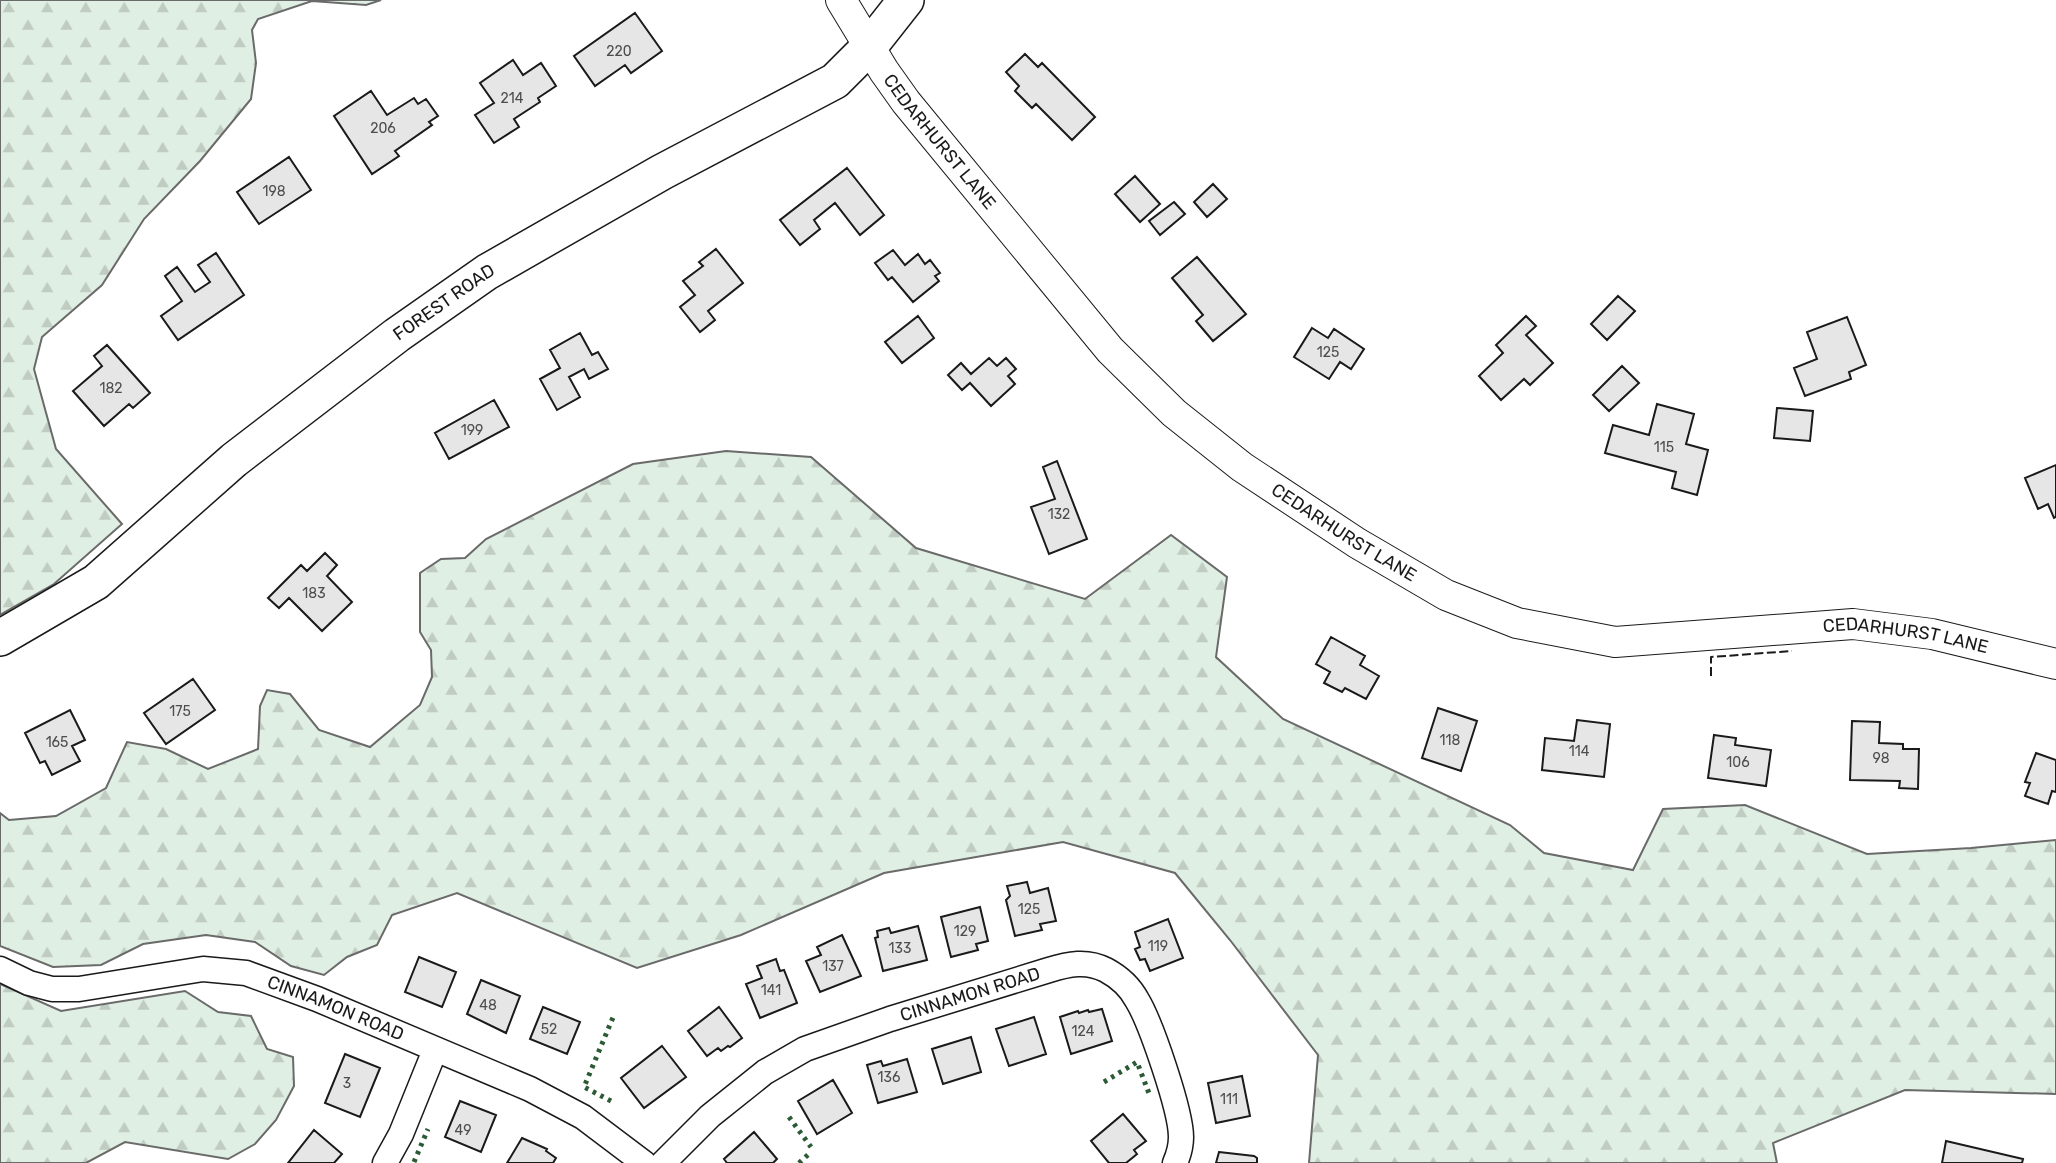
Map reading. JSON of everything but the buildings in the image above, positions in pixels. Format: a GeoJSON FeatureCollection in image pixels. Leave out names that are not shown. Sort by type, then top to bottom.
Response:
{"type":"FeatureCollection","features":[{"type":"Feature","properties":{"kind":"main road","name":"FOREST ROAD"},"geometry":{"type":"LineString","coordinates":[[0,638],[96,582],[234,460],[397,335],[487,272],[662,172],[835,80],[869,47],[906,0]]}},
{"type":"Feature","properties":{"kind":"street","name":"CEDARHURST LANE"},"geometry":{"type":"LineString","coordinates":[[841,0],[906,102],[1110,350],[1174,413],[1254,475],[1357,543],[1446,595],[1517,622],[1615,642],[1853,624],[1932,634],[2056,664]]}},
{"type":"Feature","properties":{"kind":"street","name":"CINNAMON ROAD"},"geometry":{"type":"LineString","coordinates":[[663,1163],[709,1116],[765,1072],[805,1049],[890,1018],[1063,966],[1085,964],[1104,969],[1121,981],[1141,1008],[1179,1116],[1181,1138],[1175,1163]]}},
{"type":"Feature","properties":{"kind":"street","name":"CINNAMON ROAD"},"geometry":{"type":"LineString","coordinates":[[0,969],[29,983],[52,989],[79,989],[203,969],[246,973],[317,999],[530,1089],[583,1118],[644,1163]]}},
{"type":"Feature","properties":{"kind":"street"},"geometry":{"type":"LineString","coordinates":[[385,1163],[401,1134],[435,1050]]}},
{"type":"Feature","properties":{"kind":"green space"},"geometry":{"type":"Polygon","coordinates":[[[0,0],[381,0],[366,5],[312,1],[258,19],[252,30],[256,63],[251,99],[200,161],[144,219],[102,285],[42,337],[34,369],[56,449],[122,524],[54,584],[0,615],[0,0]]]}},
{"type":"Feature","properties":{"kind":"green space"},"geometry":{"type":"Polygon","coordinates":[[[726,451],[811,457],[916,548],[1085,599],[1171,535],[1227,577],[1216,657],[1283,719],[1510,825],[1544,853],[1633,870],[1663,809],[1745,805],[1867,854],[2056,840],[2056,1094],[1905,1090],[1773,1143],[1777,1163],[1309,1163],[1318,1055],[1230,940],[1175,873],[1063,842],[884,873],[741,935],[637,968],[457,893],[392,915],[377,945],[347,957],[324,975],[291,966],[255,942],[206,935],[143,944],[101,965],[53,967],[0,946],[0,813],[9,820],[56,816],[106,788],[127,742],[166,749],[208,769],[258,749],[260,706],[267,690],[290,694],[319,730],[370,747],[420,705],[432,677],[431,650],[420,632],[420,573],[441,559],[465,558],[486,539],[633,464],[726,451]]]}},
{"type":"Feature","properties":{"kind":"green space"},"geometry":{"type":"Polygon","coordinates":[[[0,984],[61,1011],[185,991],[218,1012],[251,1016],[267,1049],[293,1057],[294,1086],[276,1120],[255,1144],[228,1159],[125,1142],[86,1163],[0,1163],[0,984]]]}},
{"type":"Feature","properties":{"kind":"hedge"},"geometry":{"type":"LineString","coordinates":[[611,1101],[584,1087],[614,1015]]}},
{"type":"Feature","properties":{"kind":"hedge"},"geometry":{"type":"LineString","coordinates":[[1104,1082],[1137,1062],[1150,1096]]}},
{"type":"Feature","properties":{"kind":"hedge"},"geometry":{"type":"LineString","coordinates":[[789,1117],[811,1147]]}},
{"type":"Feature","properties":{"kind":"hedge"},"geometry":{"type":"LineString","coordinates":[[414,1162],[428,1129]]}},
{"type":"Feature","properties":{"kind":"hedge"},"geometry":{"type":"LineString","coordinates":[[799,1163],[811,1152]]}},
{"type":"Feature","properties":{"kind":"fence"},"geometry":{"type":"LineString","coordinates":[[1711,676],[1711,657],[1792,651]]}}]}
